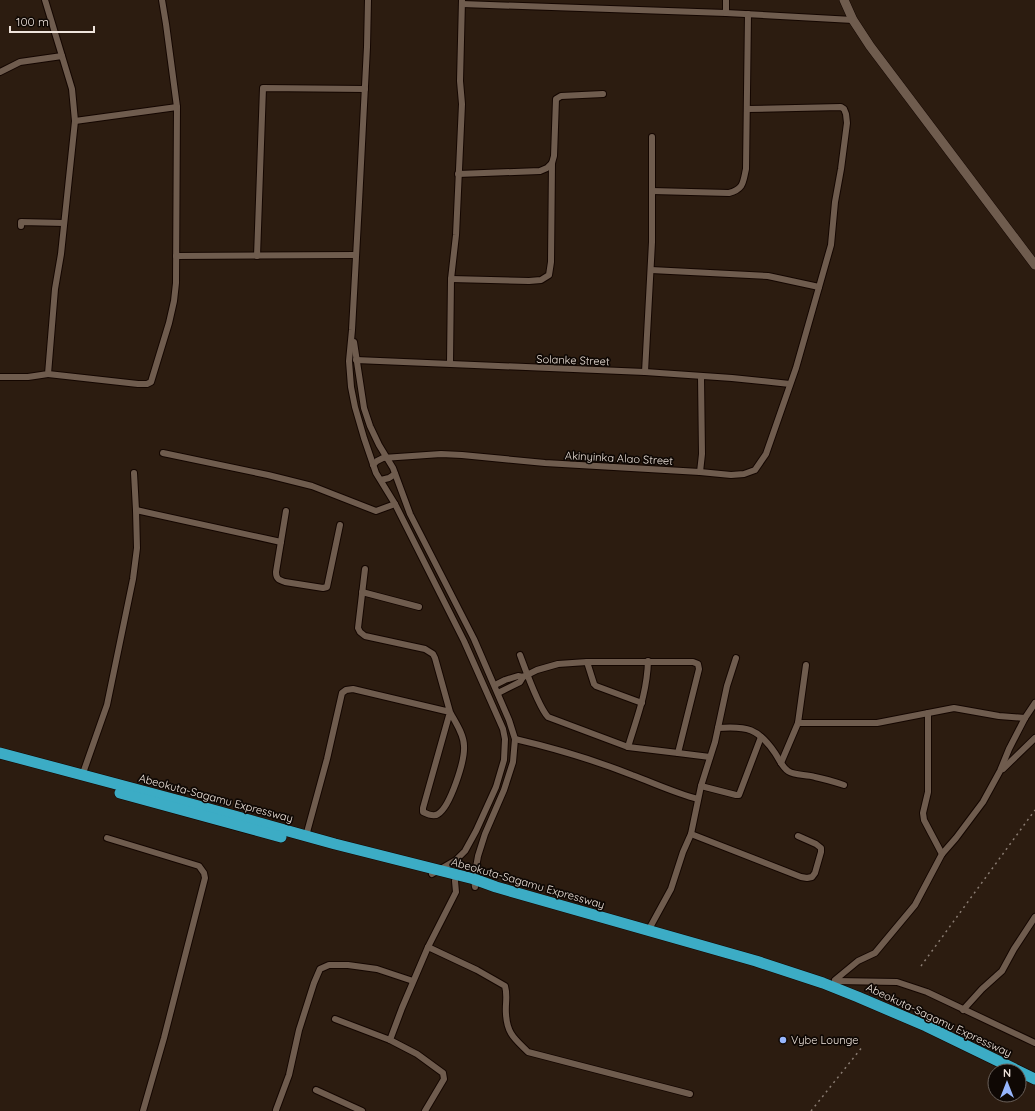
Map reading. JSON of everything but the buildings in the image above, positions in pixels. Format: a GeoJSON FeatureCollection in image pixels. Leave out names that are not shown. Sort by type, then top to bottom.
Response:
{"type":"FeatureCollection","features":[{"type":"Feature","properties":{"kind":"highway","name":"Abeokuta-Sagamu Expressway"},"geometry":{"type":"LineString","coordinates":[[0,754],[475,883],[821,986],[924,1031],[989,1063]]}},
{"type":"Feature","properties":{"kind":"highway","name":"Abeokuta-Sagamu Expressway"},"geometry":{"type":"LineString","coordinates":[[0,760],[332,850],[436,872],[455,881],[496,887],[648,932],[756,961],[926,1026],[1035,1079]]}},
{"type":"Feature","properties":{"kind":"street"},"geometry":{"type":"LineString","coordinates":[[45,0],[72,89],[75,121],[61,254],[55,289],[48,374]]}},
{"type":"Feature","properties":{"kind":"street"},"geometry":{"type":"LineString","coordinates":[[0,376],[28,377],[48,374],[138,384],[147,384],[151,382],[174,301],[176,283],[177,107],[162,0]]}},
{"type":"Feature","properties":{"kind":"street"},"geometry":{"type":"LineString","coordinates":[[368,0],[365,89],[349,361],[351,387],[355,407],[374,465],[464,641],[503,729],[505,739],[504,760],[496,787],[466,851],[456,860],[436,872]]}},
{"type":"Feature","properties":{"kind":"street"},"geometry":{"type":"LineString","coordinates":[[726,0],[726,13]]}},
{"type":"Feature","properties":{"kind":"street"},"geometry":{"type":"LineString","coordinates":[[844,0],[853,20],[870,46],[1035,264]]}},
{"type":"Feature","properties":{"kind":"street"},"geometry":{"type":"LineString","coordinates":[[450,363],[451,279],[456,235],[462,104],[460,81],[462,2],[560,3],[655,11],[748,14],[853,20]]}},
{"type":"Feature","properties":{"kind":"street"},"geometry":{"type":"LineString","coordinates":[[652,191],[721,193],[737,191],[742,186],[746,169],[748,14]]}},
{"type":"Feature","properties":{"kind":"street"},"geometry":{"type":"LineString","coordinates":[[0,72],[20,62],[62,56]]}},
{"type":"Feature","properties":{"kind":"street"},"geometry":{"type":"LineString","coordinates":[[257,256],[262,88],[365,89]]}},
{"type":"Feature","properties":{"kind":"street"},"geometry":{"type":"LineString","coordinates":[[451,279],[529,281],[541,280],[550,275],[552,163],[554,156],[556,98],[560,96],[603,94]]}},
{"type":"Feature","properties":{"kind":"street"},"geometry":{"type":"LineString","coordinates":[[75,121],[177,107]]}},
{"type":"Feature","properties":{"kind":"street","name":"Akinyinka Alao Street"},"geometry":{"type":"LineString","coordinates":[[374,465],[380,459],[420,455],[462,455],[545,464],[731,475],[744,474],[755,470],[766,454],[790,384],[831,245],[835,202],[845,139],[846,114],[844,109],[841,107],[746,109]]}},
{"type":"Feature","properties":{"kind":"street"},"geometry":{"type":"LineString","coordinates":[[645,372],[651,270],[652,137]]}},
{"type":"Feature","properties":{"kind":"street"},"geometry":{"type":"LineString","coordinates":[[458,174],[540,171],[552,163]]}},
{"type":"Feature","properties":{"kind":"street"},"geometry":{"type":"LineString","coordinates":[[21,226],[21,222],[64,223]]}},
{"type":"Feature","properties":{"kind":"street"},"geometry":{"type":"LineString","coordinates":[[176,256],[356,255]]}},
{"type":"Feature","properties":{"kind":"street"},"geometry":{"type":"LineString","coordinates":[[651,270],[768,276],[819,287]]}},
{"type":"Feature","properties":{"kind":"street"},"geometry":{"type":"LineString","coordinates":[[352,330],[364,408],[370,426],[396,474],[410,514],[474,639],[498,693],[515,739],[513,762],[504,790],[485,834],[478,856],[475,883]]}},
{"type":"Feature","properties":{"kind":"street","name":"Solanke Street"},"geometry":{"type":"LineString","coordinates":[[356,360],[450,363],[542,369],[645,372],[790,384]]}},
{"type":"Feature","properties":{"kind":"street"},"geometry":{"type":"LineString","coordinates":[[700,472],[702,454],[701,377]]}},
{"type":"Feature","properties":{"kind":"street"},"geometry":{"type":"LineString","coordinates":[[163,453],[312,486],[376,511],[395,504]]}},
{"type":"Feature","properties":{"kind":"street"},"geometry":{"type":"LineString","coordinates":[[82,776],[107,705],[133,579],[137,548],[134,473]]}},
{"type":"Feature","properties":{"kind":"street"},"geometry":{"type":"LineString","coordinates":[[381,480],[392,477],[396,474]]}},
{"type":"Feature","properties":{"kind":"street"},"geometry":{"type":"LineString","coordinates":[[136,510],[281,542]]}},
{"type":"Feature","properties":{"kind":"street"},"geometry":{"type":"LineString","coordinates":[[286,511],[276,572],[276,576],[279,580],[323,588],[327,587],[340,525]]}},
{"type":"Feature","properties":{"kind":"street"},"geometry":{"type":"LineString","coordinates":[[365,570],[358,628],[360,632],[365,636],[425,649],[433,654],[450,712],[463,736],[463,758],[459,775],[445,805],[437,815],[433,816],[425,814],[423,812],[423,808],[450,712]]}},
{"type":"Feature","properties":{"kind":"street"},"geometry":{"type":"LineString","coordinates":[[362,592],[419,607]]}},
{"type":"Feature","properties":{"kind":"street"},"geometry":{"type":"LineString","coordinates":[[520,655],[525,676],[548,717],[628,746],[710,757]]}},
{"type":"Feature","properties":{"kind":"street"},"geometry":{"type":"LineString","coordinates":[[648,932],[671,889],[683,852],[691,834],[701,786],[718,728],[727,686],[736,658]]}},
{"type":"Feature","properties":{"kind":"street"},"geometry":{"type":"LineString","coordinates":[[498,693],[520,682],[525,676],[537,670],[558,664],[587,662],[693,662],[698,664],[699,669],[678,753]]}},
{"type":"Feature","properties":{"kind":"street"},"geometry":{"type":"LineString","coordinates":[[587,662],[596,686],[642,703]]}},
{"type":"Feature","properties":{"kind":"street"},"geometry":{"type":"LineString","coordinates":[[628,746],[642,703],[647,681],[648,662]]}},
{"type":"Feature","properties":{"kind":"street"},"geometry":{"type":"LineString","coordinates":[[781,763],[798,722],[806,665]]}},
{"type":"Feature","properties":{"kind":"street"},"geometry":{"type":"LineString","coordinates":[[494,685],[518,676],[525,676]]}},
{"type":"Feature","properties":{"kind":"street"},"geometry":{"type":"LineString","coordinates":[[306,836],[327,759],[342,693],[346,690],[353,689],[450,712]]}},
{"type":"Feature","properties":{"kind":"street"},"geometry":{"type":"LineString","coordinates":[[821,986],[835,980],[858,961],[875,953],[891,936],[915,905],[942,854],[983,802],[1000,772],[1009,749],[1025,718],[1035,703]]}},
{"type":"Feature","properties":{"kind":"street"},"geometry":{"type":"LineString","coordinates":[[798,722],[877,722],[954,708],[999,716],[1025,718]]}},
{"type":"Feature","properties":{"kind":"street"},"geometry":{"type":"LineString","coordinates":[[928,713],[928,792],[923,813],[924,820],[942,854]]}},
{"type":"Feature","properties":{"kind":"street"},"geometry":{"type":"LineString","coordinates":[[718,728],[743,727],[751,729],[772,749],[788,771],[794,774],[813,776],[844,785]]}},
{"type":"Feature","properties":{"kind":"street"},"geometry":{"type":"LineString","coordinates":[[701,786],[739,795],[761,737]]}},
{"type":"Feature","properties":{"kind":"street"},"geometry":{"type":"LineString","coordinates":[[1000,772],[1035,738]]}},
{"type":"Feature","properties":{"kind":"street"},"geometry":{"type":"LineString","coordinates":[[515,739],[590,760],[673,792],[698,799]]}},
{"type":"Feature","properties":{"kind":"street"},"geometry":{"type":"LineString","coordinates":[[476,831],[485,834]]}},
{"type":"Feature","properties":{"kind":"street"},"geometry":{"type":"LineString","coordinates":[[691,834],[801,876],[807,878],[812,877],[821,848],[816,844],[798,836]]}},
{"type":"Feature","properties":{"kind":"street"},"geometry":{"type":"LineString","coordinates":[[107,838],[199,866],[204,873],[205,878],[144,1111]]}},
{"type":"Feature","properties":{"kind":"street"},"geometry":{"type":"LineString","coordinates":[[466,851],[478,856]]}},
{"type":"Feature","properties":{"kind":"street"},"geometry":{"type":"LineString","coordinates":[[390,1040],[428,948],[456,892],[455,881]]}},
{"type":"Feature","properties":{"kind":"street"},"geometry":{"type":"LineString","coordinates":[[963,1010],[982,989],[1002,971],[1035,916]]}},
{"type":"Feature","properties":{"kind":"street"},"geometry":{"type":"LineString","coordinates":[[428,948],[477,970],[505,986],[507,993],[506,1014],[510,1035],[528,1052],[690,1094]]}},
{"type":"Feature","properties":{"kind":"street"},"geometry":{"type":"LineString","coordinates":[[276,1110],[289,1074],[299,1030],[320,969],[329,965],[377,969],[414,981]]}},
{"type":"Feature","properties":{"kind":"street"},"geometry":{"type":"LineString","coordinates":[[835,980],[897,982],[927,992],[1035,1043]]}},
{"type":"Feature","properties":{"kind":"street"},"geometry":{"type":"LineString","coordinates":[[335,1019],[390,1040],[417,1054],[443,1073],[444,1079],[425,1111]]}},
{"type":"Feature","properties":{"kind":"street"},"geometry":{"type":"LineString","coordinates":[[316,1090],[362,1111]]}},
{"type":"Feature","properties":{"kind":"railway"},"geometry":{"type":"LineString","coordinates":[[921,966],[1035,810]]}},
{"type":"Feature","properties":{"kind":"railway"},"geometry":{"type":"LineString","coordinates":[[811,1111],[863,1046]]}},
{"type":"Feature","properties":{"kind":"place","name":"Vybe Lounge"},"geometry":{"type":"Point","coordinates":[783,1040]}}]}
